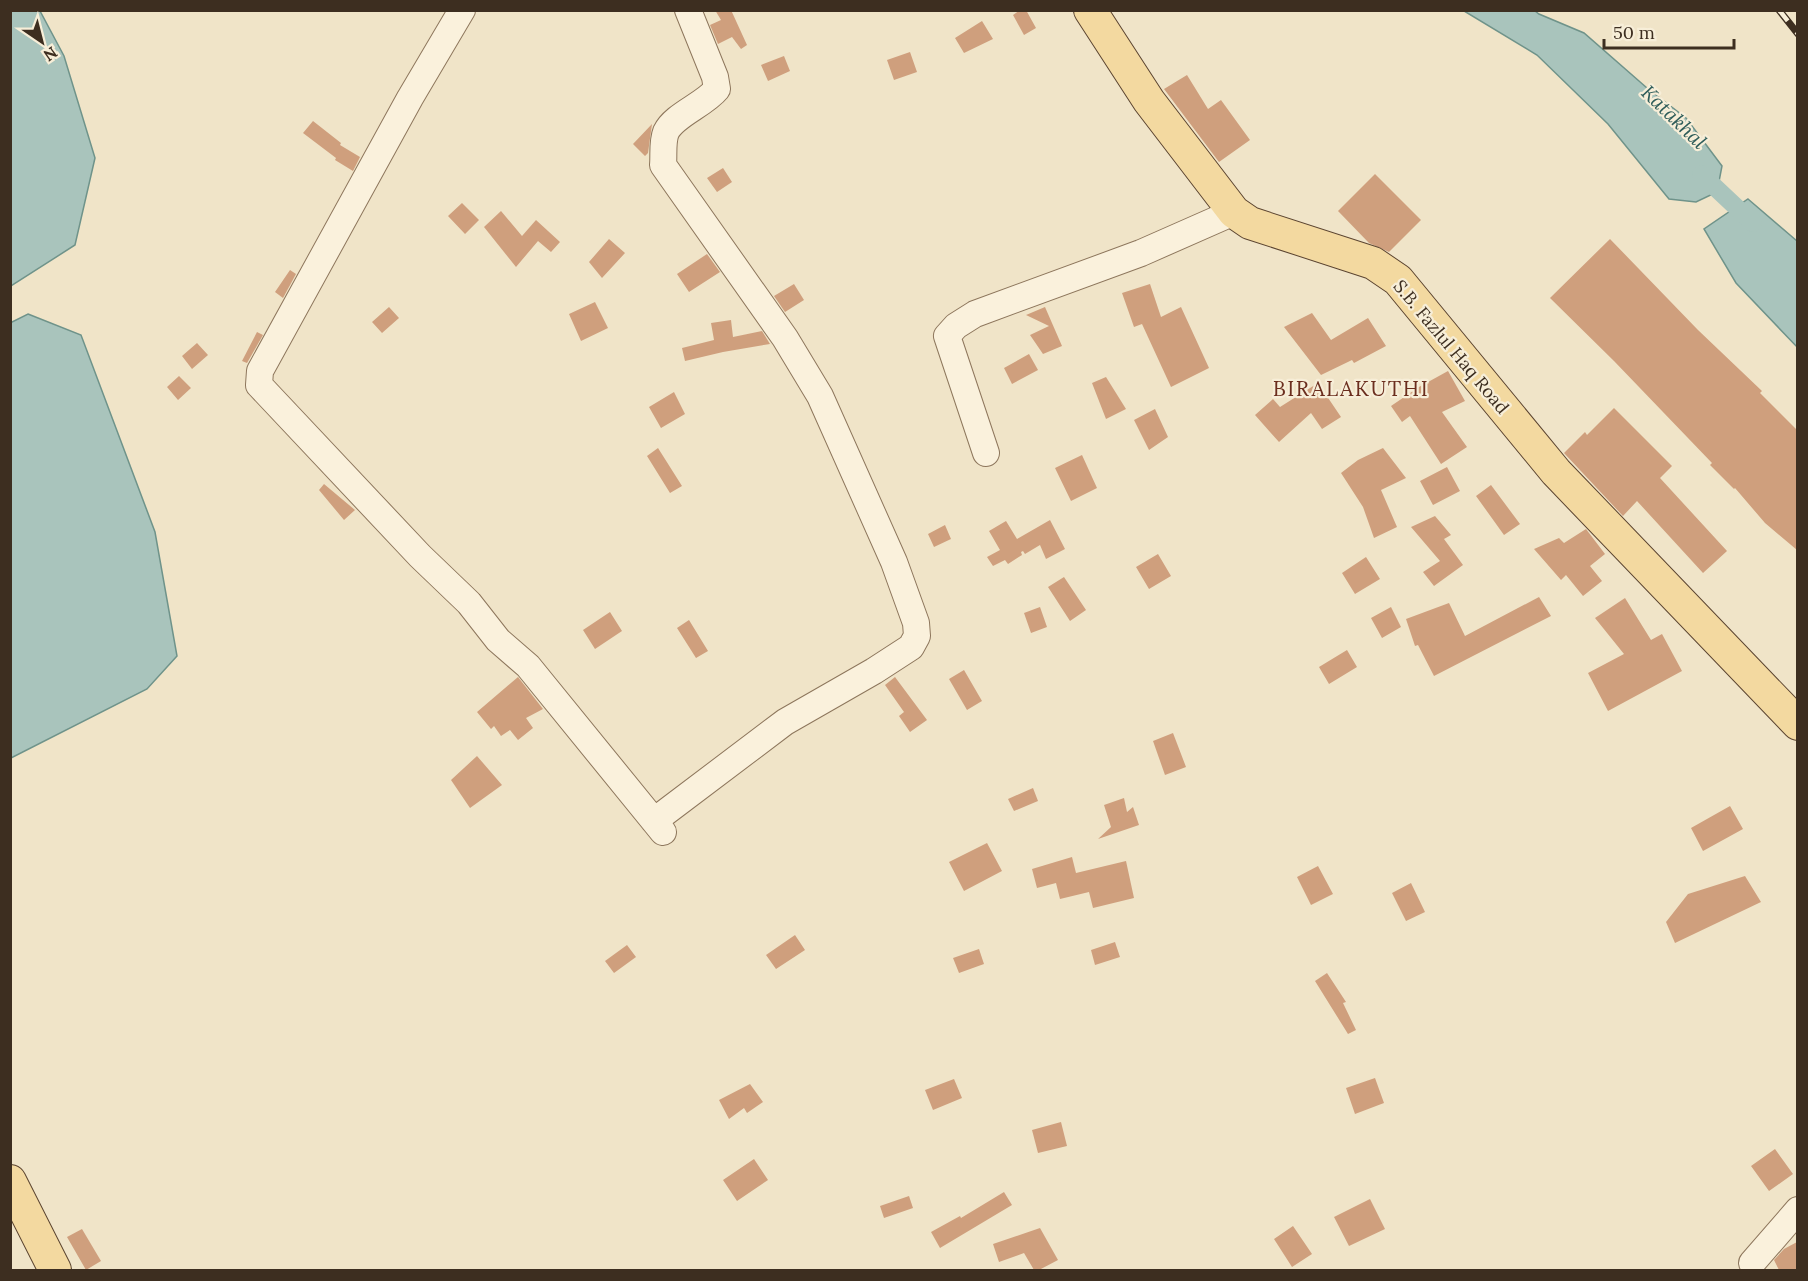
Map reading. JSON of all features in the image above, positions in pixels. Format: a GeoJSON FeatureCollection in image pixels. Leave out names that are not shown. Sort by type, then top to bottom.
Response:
{"type":"FeatureCollection","features":[{"type":"Feature","properties":{"kind":"main road","name":"S.B. Fazlul Haq Road"},"geometry":{"type":"LineString","coordinates":[[1090,10],[1149,101],[1234,212],[1250,223],[1373,262],[1398,280],[1556,472],[1797,724]]}},
{"type":"Feature","properties":{"kind":"main road"},"geometry":{"type":"LineString","coordinates":[[10,1181],[54,1270]]}},
{"type":"Feature","properties":{"kind":"street"},"geometry":{"type":"LineString","coordinates":[[462,10],[410,98],[260,371],[259,385],[420,556],[469,603],[498,640],[528,666],[658,826],[785,722],[874,671],[910,647],[917,636],[916,623],[894,562],[820,396],[785,338],[663,165],[666,132],[672,124],[712,96],[717,89],[715,78],[688,10]]}},
{"type":"Feature","properties":{"kind":"street"},"geometry":{"type":"LineString","coordinates":[[986,453],[947,336],[956,326],[975,314],[1141,253],[1234,212]]}},
{"type":"Feature","properties":{"kind":"street"},"geometry":{"type":"LineString","coordinates":[[1752,1263],[1797,1210]]}},
{"type":"Feature","properties":{"kind":"water"},"geometry":{"type":"Polygon","coordinates":[[[11,10],[40,11],[64,56],[95,158],[75,245],[11,286],[11,10]]]}},
{"type":"Feature","properties":{"kind":"water"},"geometry":{"type":"Polygon","coordinates":[[[1464,11],[1535,11],[1584,33],[1647,88],[1686,118],[1722,166],[1717,192],[1696,202],[1669,199],[1608,124],[1537,55],[1464,11]]]}},
{"type":"Feature","properties":{"kind":"water"},"geometry":{"type":"Polygon","coordinates":[[[1748,199],[1797,241],[1797,347],[1736,283],[1704,229],[1748,199]]]}},
{"type":"Feature","properties":{"kind":"water"},"geometry":{"type":"Polygon","coordinates":[[[28,314],[81,335],[155,532],[177,656],[147,689],[11,758],[10,323],[28,314]]]}},
{"type":"Feature","properties":{"kind":"building"},"geometry":{"type":"Polygon","coordinates":[[[715,10],[731,10],[747,45],[741,49],[732,37],[718,44],[710,25],[721,20],[715,10]]]}},
{"type":"Feature","properties":{"kind":"building"},"geometry":{"type":"Polygon","coordinates":[[[1020,10],[1026,10],[1036,28],[1024,35],[1013,15],[1020,10]]]}},
{"type":"Feature","properties":{"kind":"building"},"geometry":{"type":"Polygon","coordinates":[[[982,21],[993,39],[964,53],[955,38],[982,21]]]}},
{"type":"Feature","properties":{"kind":"building"},"geometry":{"type":"Polygon","coordinates":[[[910,52],[917,72],[894,80],[887,60],[910,52]]]}},
{"type":"Feature","properties":{"kind":"building"},"geometry":{"type":"Polygon","coordinates":[[[784,56],[790,71],[768,81],[761,65],[784,56]]]}},
{"type":"Feature","properties":{"kind":"building"},"geometry":{"type":"Polygon","coordinates":[[[1187,75],[1208,109],[1221,100],[1250,140],[1219,162],[1164,89],[1187,75]]]}},
{"type":"Feature","properties":{"kind":"building"},"geometry":{"type":"Polygon","coordinates":[[[313,121],[341,143],[340,145],[360,157],[353,171],[335,160],[336,158],[303,133],[313,121]]]}},
{"type":"Feature","properties":{"kind":"building"},"geometry":{"type":"Polygon","coordinates":[[[652,124],[648,153],[645,156],[633,144],[652,124]]]}},
{"type":"Feature","properties":{"kind":"building"},"geometry":{"type":"Polygon","coordinates":[[[723,168],[732,182],[717,192],[707,178],[723,168]]]}},
{"type":"Feature","properties":{"kind":"building"},"geometry":{"type":"Polygon","coordinates":[[[1375,174],[1421,220],[1389,252],[1369,243],[1338,211],[1375,174]]]}},
{"type":"Feature","properties":{"kind":"building"},"geometry":{"type":"Polygon","coordinates":[[[462,203],[479,220],[465,234],[448,216],[462,203]]]}},
{"type":"Feature","properties":{"kind":"building"},"geometry":{"type":"Polygon","coordinates":[[[501,211],[522,236],[536,220],[560,242],[551,252],[538,241],[516,267],[484,227],[501,211]]]}},
{"type":"Feature","properties":{"kind":"building"},"geometry":{"type":"Polygon","coordinates":[[[609,239],[625,253],[602,278],[589,262],[609,239]]]}},
{"type":"Feature","properties":{"kind":"building"},"geometry":{"type":"Polygon","coordinates":[[[1610,239],[1698,330],[1762,391],[1760,393],[1797,430],[1797,550],[1765,523],[1735,488],[1710,465],[1712,463],[1550,298],[1610,239]]]}},
{"type":"Feature","properties":{"kind":"building"},"geometry":{"type":"Polygon","coordinates":[[[707,254],[720,272],[689,292],[677,274],[707,254]]]}},
{"type":"Feature","properties":{"kind":"building"},"geometry":{"type":"Polygon","coordinates":[[[290,270],[296,274],[283,298],[275,292],[290,270]]]}},
{"type":"Feature","properties":{"kind":"building"},"geometry":{"type":"Polygon","coordinates":[[[794,284],[804,300],[785,312],[774,296],[794,284]]]}},
{"type":"Feature","properties":{"kind":"building"},"geometry":{"type":"Polygon","coordinates":[[[1150,284],[1161,317],[1181,307],[1209,368],[1171,387],[1142,324],[1134,327],[1122,293],[1150,284]]]}},
{"type":"Feature","properties":{"kind":"building"},"geometry":{"type":"Polygon","coordinates":[[[595,302],[608,328],[581,341],[569,314],[595,302]]]}},
{"type":"Feature","properties":{"kind":"building"},"geometry":{"type":"Polygon","coordinates":[[[389,307],[399,318],[382,333],[372,322],[389,307]]]}},
{"type":"Feature","properties":{"kind":"building"},"geometry":{"type":"Polygon","coordinates":[[[1045,307],[1062,346],[1043,354],[1030,335],[1049,326],[1026,315],[1045,307]]]}},
{"type":"Feature","properties":{"kind":"building"},"geometry":{"type":"Polygon","coordinates":[[[1312,313],[1331,340],[1368,318],[1386,346],[1354,363],[1352,360],[1321,375],[1284,327],[1312,313]]]}},
{"type":"Feature","properties":{"kind":"building"},"geometry":{"type":"Polygon","coordinates":[[[731,320],[733,337],[762,331],[770,344],[685,361],[682,348],[714,340],[711,323],[731,320]]]}},
{"type":"Feature","properties":{"kind":"building"},"geometry":{"type":"Polygon","coordinates":[[[257,332],[263,335],[247,363],[242,361],[257,332]]]}},
{"type":"Feature","properties":{"kind":"building"},"geometry":{"type":"Polygon","coordinates":[[[197,343],[208,355],[192,369],[182,356],[197,343]]]}},
{"type":"Feature","properties":{"kind":"building"},"geometry":{"type":"Polygon","coordinates":[[[1029,354],[1038,370],[1012,384],[1004,368],[1029,354]]]}},
{"type":"Feature","properties":{"kind":"building"},"geometry":{"type":"Polygon","coordinates":[[[1448,371],[1465,401],[1442,412],[1467,447],[1441,464],[1410,416],[1402,422],[1391,406],[1448,371]]]}},
{"type":"Feature","properties":{"kind":"building"},"geometry":{"type":"Polygon","coordinates":[[[179,376],[191,388],[178,400],[167,387],[179,376]]]}},
{"type":"Feature","properties":{"kind":"building"},"geometry":{"type":"Polygon","coordinates":[[[1106,377],[1126,409],[1106,419],[1092,383],[1106,377]]]}},
{"type":"Feature","properties":{"kind":"building"},"geometry":{"type":"Polygon","coordinates":[[[1318,383],[1341,417],[1322,429],[1311,413],[1279,442],[1255,415],[1273,399],[1280,407],[1318,383]]]}},
{"type":"Feature","properties":{"kind":"building"},"geometry":{"type":"Polygon","coordinates":[[[674,392],[685,414],[661,428],[649,407],[674,392]]]}},
{"type":"Feature","properties":{"kind":"building"},"geometry":{"type":"Polygon","coordinates":[[[1614,408],[1672,466],[1660,478],[1727,551],[1703,573],[1637,501],[1623,516],[1564,453],[1585,432],[1587,435],[1614,408]]]}},
{"type":"Feature","properties":{"kind":"building"},"geometry":{"type":"Polygon","coordinates":[[[1155,409],[1168,437],[1149,450],[1134,420],[1155,409]]]}},
{"type":"Feature","properties":{"kind":"building"},"geometry":{"type":"Polygon","coordinates":[[[658,448],[682,486],[670,493],[647,456],[658,448]]]}},
{"type":"Feature","properties":{"kind":"building"},"geometry":{"type":"Polygon","coordinates":[[[1383,448],[1406,478],[1381,490],[1397,527],[1374,538],[1363,507],[1341,473],[1358,460],[1383,448]]]}},
{"type":"Feature","properties":{"kind":"building"},"geometry":{"type":"Polygon","coordinates":[[[1082,455],[1097,488],[1071,501],[1055,468],[1082,455]]]}},
{"type":"Feature","properties":{"kind":"building"},"geometry":{"type":"Polygon","coordinates":[[[1447,467],[1460,491],[1433,505],[1420,481],[1447,467]]]}},
{"type":"Feature","properties":{"kind":"building"},"geometry":{"type":"Polygon","coordinates":[[[324,484],[355,510],[344,520],[319,490],[324,484]]]}},
{"type":"Feature","properties":{"kind":"building"},"geometry":{"type":"Polygon","coordinates":[[[1491,485],[1520,524],[1504,535],[1476,496],[1491,485]]]}},
{"type":"Feature","properties":{"kind":"building"},"geometry":{"type":"Polygon","coordinates":[[[1435,516],[1451,535],[1444,539],[1463,565],[1434,586],[1423,572],[1440,561],[1411,527],[1435,516]]]}},
{"type":"Feature","properties":{"kind":"building"},"geometry":{"type":"Polygon","coordinates":[[[1050,520],[1065,549],[1046,559],[1040,545],[1025,554],[1021,552],[1022,555],[1008,564],[1005,560],[993,566],[987,557],[1000,550],[989,531],[1006,521],[1017,539],[1050,520]]]}},
{"type":"Feature","properties":{"kind":"building"},"geometry":{"type":"Polygon","coordinates":[[[945,525],[951,539],[934,547],[928,534],[945,525]]]}},
{"type":"Feature","properties":{"kind":"building"},"geometry":{"type":"Polygon","coordinates":[[[1586,529],[1605,554],[1590,566],[1602,581],[1583,596],[1566,575],[1561,580],[1534,549],[1559,538],[1564,543],[1586,529]]]}},
{"type":"Feature","properties":{"kind":"building"},"geometry":{"type":"Polygon","coordinates":[[[1158,554],[1171,576],[1149,589],[1136,567],[1158,554]]]}},
{"type":"Feature","properties":{"kind":"building"},"geometry":{"type":"Polygon","coordinates":[[[1366,557],[1380,579],[1355,594],[1342,573],[1366,557]]]}},
{"type":"Feature","properties":{"kind":"building"},"geometry":{"type":"Polygon","coordinates":[[[1064,577],[1086,610],[1070,621],[1048,587],[1064,577]]]}},
{"type":"Feature","properties":{"kind":"building"},"geometry":{"type":"Polygon","coordinates":[[[1539,597],[1551,616],[1434,676],[1418,645],[1415,646],[1406,619],[1449,603],[1465,636],[1539,597]]]}},
{"type":"Feature","properties":{"kind":"building"},"geometry":{"type":"Polygon","coordinates":[[[1625,598],[1651,640],[1662,634],[1682,671],[1608,711],[1588,673],[1624,654],[1595,618],[1625,598]]]}},
{"type":"Feature","properties":{"kind":"building"},"geometry":{"type":"Polygon","coordinates":[[[1040,607],[1047,627],[1031,633],[1024,613],[1040,607]]]}},
{"type":"Feature","properties":{"kind":"building"},"geometry":{"type":"Polygon","coordinates":[[[1391,607],[1401,627],[1382,638],[1371,618],[1391,607]]]}},
{"type":"Feature","properties":{"kind":"building"},"geometry":{"type":"Polygon","coordinates":[[[610,612],[622,631],[595,649],[583,630],[610,612]]]}},
{"type":"Feature","properties":{"kind":"building"},"geometry":{"type":"Polygon","coordinates":[[[689,620],[708,651],[696,658],[677,628],[689,620]]]}},
{"type":"Feature","properties":{"kind":"building"},"geometry":{"type":"Polygon","coordinates":[[[1347,650],[1357,667],[1329,684],[1319,667],[1347,650]]]}},
{"type":"Feature","properties":{"kind":"building"},"geometry":{"type":"Polygon","coordinates":[[[964,670],[982,701],[967,710],[949,679],[964,670]]]}},
{"type":"Feature","properties":{"kind":"building"},"geometry":{"type":"Polygon","coordinates":[[[518,677],[543,709],[526,718],[533,728],[518,740],[510,730],[501,736],[494,726],[491,729],[477,712],[518,677]]]}},
{"type":"Feature","properties":{"kind":"building"},"geometry":{"type":"Polygon","coordinates":[[[895,677],[927,720],[910,732],[899,716],[904,712],[885,685],[895,677]]]}},
{"type":"Feature","properties":{"kind":"building"},"geometry":{"type":"Polygon","coordinates":[[[1173,733],[1186,767],[1165,775],[1153,741],[1173,733]]]}},
{"type":"Feature","properties":{"kind":"building"},"geometry":{"type":"Polygon","coordinates":[[[477,756],[502,785],[470,808],[451,780],[477,756]]]}},
{"type":"Feature","properties":{"kind":"building"},"geometry":{"type":"Polygon","coordinates":[[[1033,788],[1038,801],[1014,811],[1008,799],[1033,788]]]}},
{"type":"Feature","properties":{"kind":"building"},"geometry":{"type":"Polygon","coordinates":[[[1124,798],[1127,812],[1133,807],[1139,825],[1098,839],[1111,827],[1104,805],[1124,798]]]}},
{"type":"Feature","properties":{"kind":"building"},"geometry":{"type":"Polygon","coordinates":[[[1730,806],[1743,829],[1703,851],[1691,828],[1730,806]]]}},
{"type":"Feature","properties":{"kind":"building"},"geometry":{"type":"Polygon","coordinates":[[[987,843],[1002,871],[964,891],[949,862],[987,843]]]}},
{"type":"Feature","properties":{"kind":"building"},"geometry":{"type":"Polygon","coordinates":[[[1072,857],[1076,873],[1126,861],[1134,898],[1093,908],[1089,892],[1060,899],[1056,883],[1037,888],[1032,869],[1072,857]]]}},
{"type":"Feature","properties":{"kind":"building"},"geometry":{"type":"Polygon","coordinates":[[[1318,866],[1333,894],[1311,905],[1297,877],[1318,866]]]}},
{"type":"Feature","properties":{"kind":"building"},"geometry":{"type":"Polygon","coordinates":[[[1745,876],[1761,902],[1675,943],[1666,922],[1688,894],[1745,876]]]}},
{"type":"Feature","properties":{"kind":"building"},"geometry":{"type":"Polygon","coordinates":[[[1411,883],[1425,912],[1406,921],[1392,893],[1411,883]]]}},
{"type":"Feature","properties":{"kind":"building"},"geometry":{"type":"Polygon","coordinates":[[[795,935],[805,950],[776,969],[766,955],[795,935]]]}},
{"type":"Feature","properties":{"kind":"building"},"geometry":{"type":"Polygon","coordinates":[[[1115,942],[1120,957],[1095,965],[1091,950],[1115,942]]]}},
{"type":"Feature","properties":{"kind":"building"},"geometry":{"type":"Polygon","coordinates":[[[627,945],[636,957],[614,973],[605,961],[627,945]]]}},
{"type":"Feature","properties":{"kind":"building"},"geometry":{"type":"Polygon","coordinates":[[[979,949],[984,964],[959,973],[953,958],[979,949]]]}},
{"type":"Feature","properties":{"kind":"building"},"geometry":{"type":"Polygon","coordinates":[[[1327,973],[1346,1002],[1343,1003],[1356,1030],[1348,1034],[1315,981],[1327,973]]]}},
{"type":"Feature","properties":{"kind":"building"},"geometry":{"type":"Polygon","coordinates":[[[1375,1078],[1384,1103],[1355,1114],[1346,1088],[1375,1078]]]}},
{"type":"Feature","properties":{"kind":"building"},"geometry":{"type":"Polygon","coordinates":[[[954,1079],[962,1098],[933,1110],[925,1090],[954,1079]]]}},
{"type":"Feature","properties":{"kind":"building"},"geometry":{"type":"Polygon","coordinates":[[[750,1084],[763,1102],[747,1113],[744,1108],[729,1119],[719,1100],[750,1084]]]}},
{"type":"Feature","properties":{"kind":"building"},"geometry":{"type":"Polygon","coordinates":[[[1061,1122],[1067,1146],[1038,1153],[1032,1130],[1061,1122]]]}},
{"type":"Feature","properties":{"kind":"building"},"geometry":{"type":"Polygon","coordinates":[[[1775,1149],[1793,1174],[1769,1191],[1751,1166],[1775,1149]]]}},
{"type":"Feature","properties":{"kind":"building"},"geometry":{"type":"Polygon","coordinates":[[[754,1159],[768,1180],[737,1201],[723,1180],[754,1159]]]}},
{"type":"Feature","properties":{"kind":"building"},"geometry":{"type":"Polygon","coordinates":[[[1004,1192],[1012,1205],[940,1248],[931,1232],[960,1216],[961,1218],[1004,1192]]]}},
{"type":"Feature","properties":{"kind":"building"},"geometry":{"type":"Polygon","coordinates":[[[909,1196],[913,1208],[884,1218],[880,1206],[909,1196]]]}},
{"type":"Feature","properties":{"kind":"building"},"geometry":{"type":"Polygon","coordinates":[[[1370,1199],[1385,1229],[1349,1246],[1334,1217],[1370,1199]]]}},
{"type":"Feature","properties":{"kind":"building"},"geometry":{"type":"Polygon","coordinates":[[[1293,1226],[1312,1254],[1292,1267],[1274,1239],[1293,1226]]]}},
{"type":"Feature","properties":{"kind":"building"},"geometry":{"type":"Polygon","coordinates":[[[1040,1228],[1058,1260],[1039,1270],[1034,1270],[1024,1253],[999,1262],[993,1244],[1040,1228]]]}},
{"type":"Feature","properties":{"kind":"building"},"geometry":{"type":"Polygon","coordinates":[[[82,1229],[101,1261],[86,1270],[67,1237],[82,1229]]]}},
{"type":"Feature","properties":{"kind":"building"},"geometry":{"type":"Polygon","coordinates":[[[1797,1242],[1797,1270],[1779,1270],[1774,1260],[1784,1249],[1797,1242]]]}},
{"type":"Feature","properties":{"kind":"waterway","name":"Katakhal"},"geometry":{"type":"LineString","coordinates":[[1701,174],[1753,223]]}},
{"type":"Feature","properties":{"kind":"railway"},"geometry":{"type":"LineString","coordinates":[[1779,10],[1798,34]]}},
{"type":"Feature","properties":{"kind":"district","name":"BIRALAKUTHI"},"geometry":{"type":"Point","coordinates":[1351,389]}}]}
